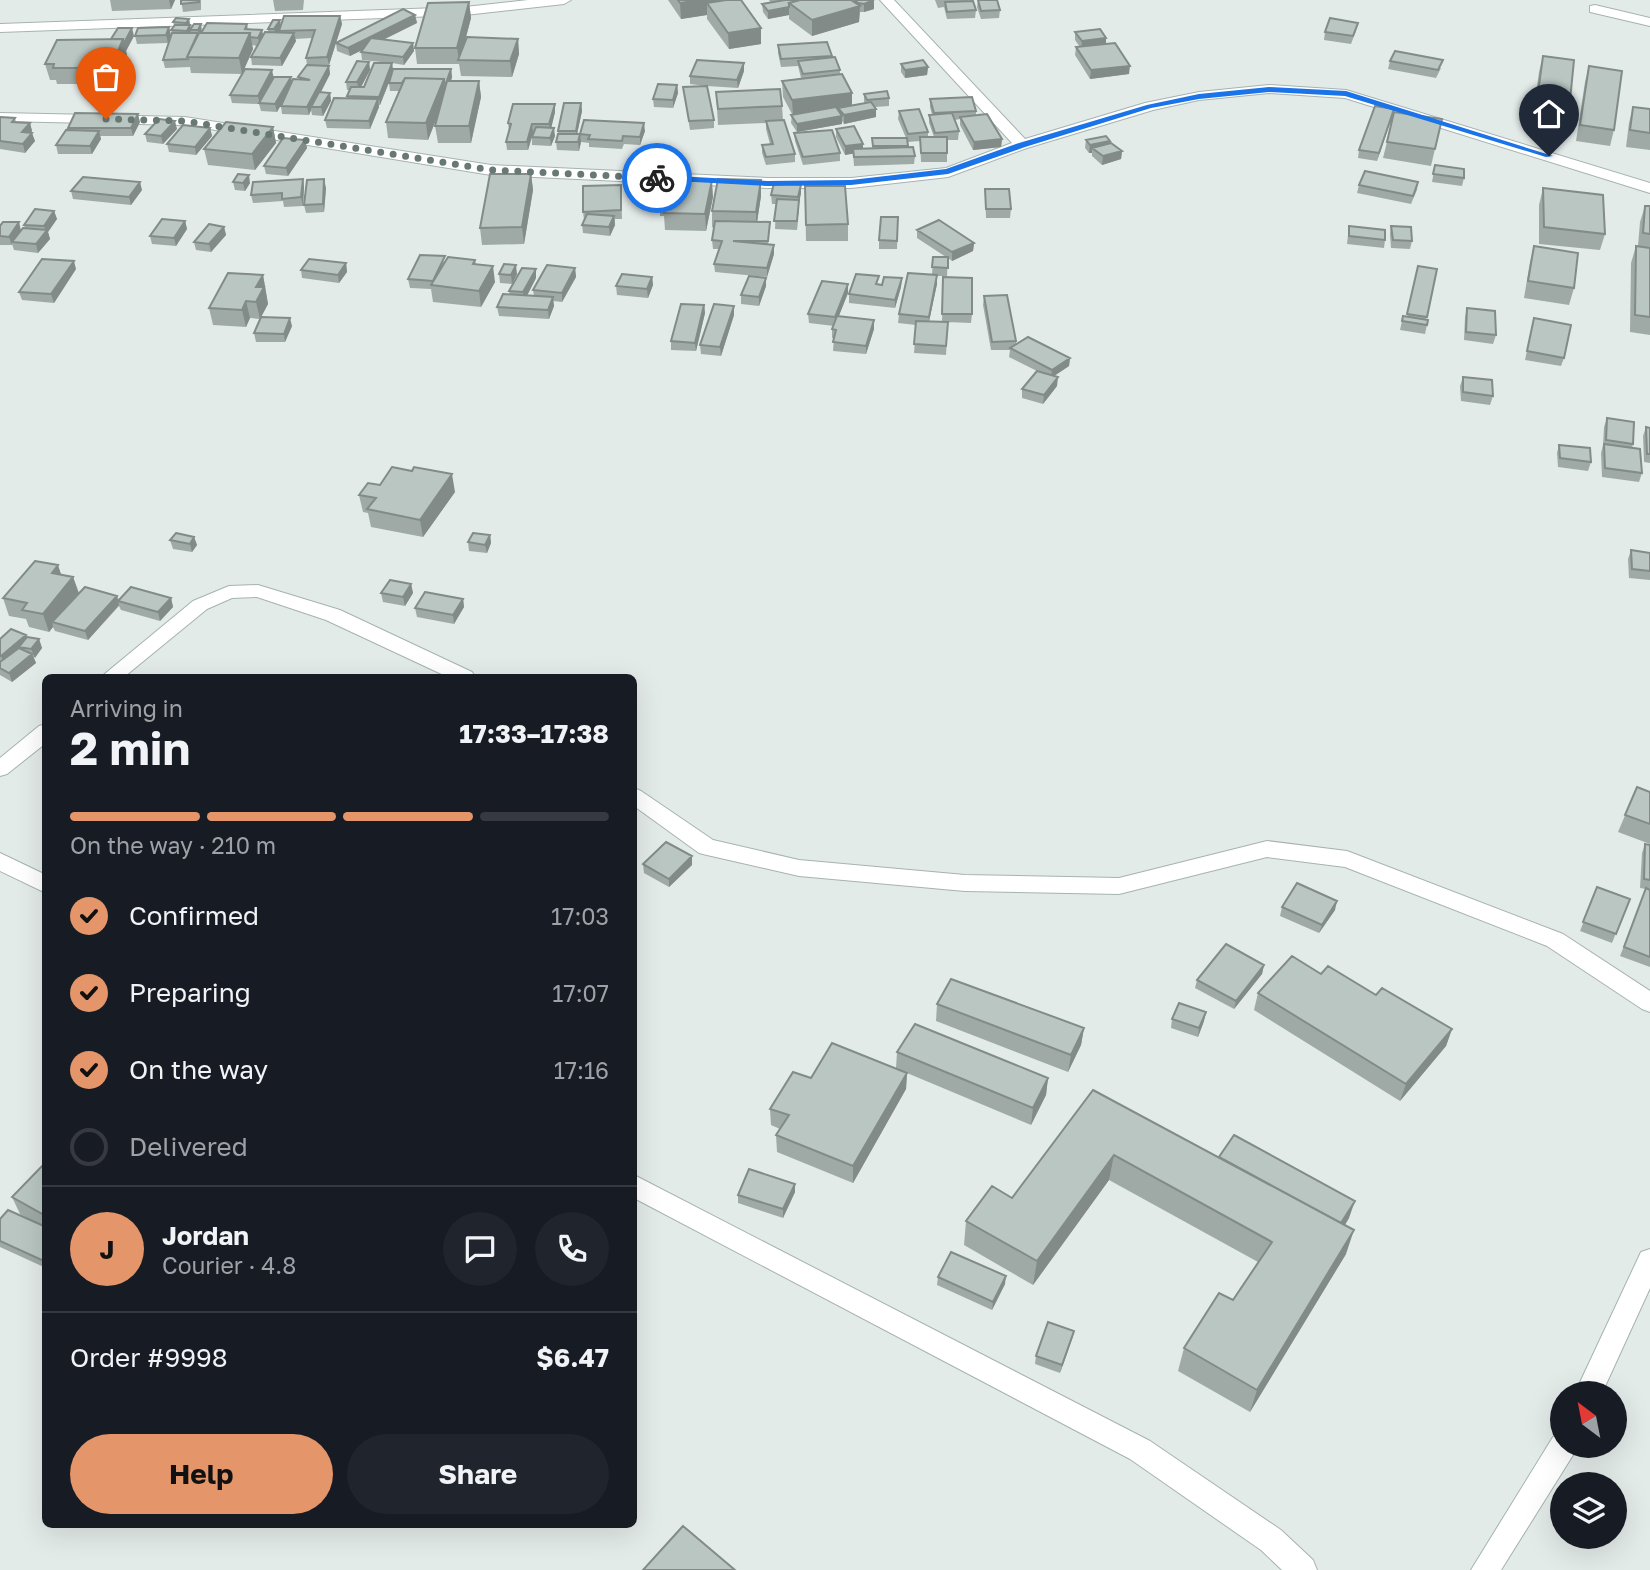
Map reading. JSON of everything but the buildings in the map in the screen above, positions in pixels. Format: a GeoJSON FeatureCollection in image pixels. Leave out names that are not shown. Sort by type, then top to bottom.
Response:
{"type":"FeatureCollection","features":[{"type":"Feature","properties":{"kind":"street"},"geometry":{"type":"LineString","coordinates":[[0,28],[465,11],[564,0]]}},
{"type":"Feature","properties":{"kind":"street"},"geometry":{"type":"LineString","coordinates":[[887,0],[1022,145]]}},
{"type":"Feature","properties":{"kind":"street"},"geometry":{"type":"LineString","coordinates":[[1595,9],[1650,22]]}},
{"type":"Feature","properties":{"kind":"street"},"geometry":{"type":"LineString","coordinates":[[0,117],[185,121],[491,170],[768,183],[851,183],[948,172],[1022,145],[1150,106],[1199,96],[1269,89],[1346,93],[1650,188]]}},
{"type":"Feature","properties":{"kind":"street"},"geometry":{"type":"LineString","coordinates":[[115,674],[200,605],[229,592],[258,591],[333,615],[459,674]]}},
{"type":"Feature","properties":{"kind":"street"},"geometry":{"type":"LineString","coordinates":[[0,769],[42,734]]}},
{"type":"Feature","properties":{"kind":"street"},"geometry":{"type":"LineString","coordinates":[[637,798],[707,847],[799,868],[965,883],[1119,886],[1267,849],[1347,859],[1555,940],[1650,1003]]}},
{"type":"Feature","properties":{"kind":"street"},"geometry":{"type":"LineString","coordinates":[[0,861],[42,883]]}},
{"type":"Feature","properties":{"kind":"street"},"geometry":{"type":"LineString","coordinates":[[637,1188],[1140,1450],[1271,1540],[1303,1570]]}},
{"type":"Feature","properties":{"kind":"street"},"geometry":{"type":"LineString","coordinates":[[1594,1381],[1650,1260]]}},
{"type":"Feature","properties":{"kind":"street"},"geometry":{"type":"LineString","coordinates":[[1485,1570],[1555,1458]]}},
{"type":"Feature","properties":{"kind":"way so far"},"geometry":{"type":"LineString","coordinates":[[106,119],[185,121],[491,170],[657,178]]}},
{"type":"Feature","properties":{"kind":"route"},"geometry":{"type":"LineString","coordinates":[[657,178],[768,183],[851,183],[948,172],[1022,145],[1150,106],[1199,96],[1269,89],[1346,93],[1549,156]]}}]}
